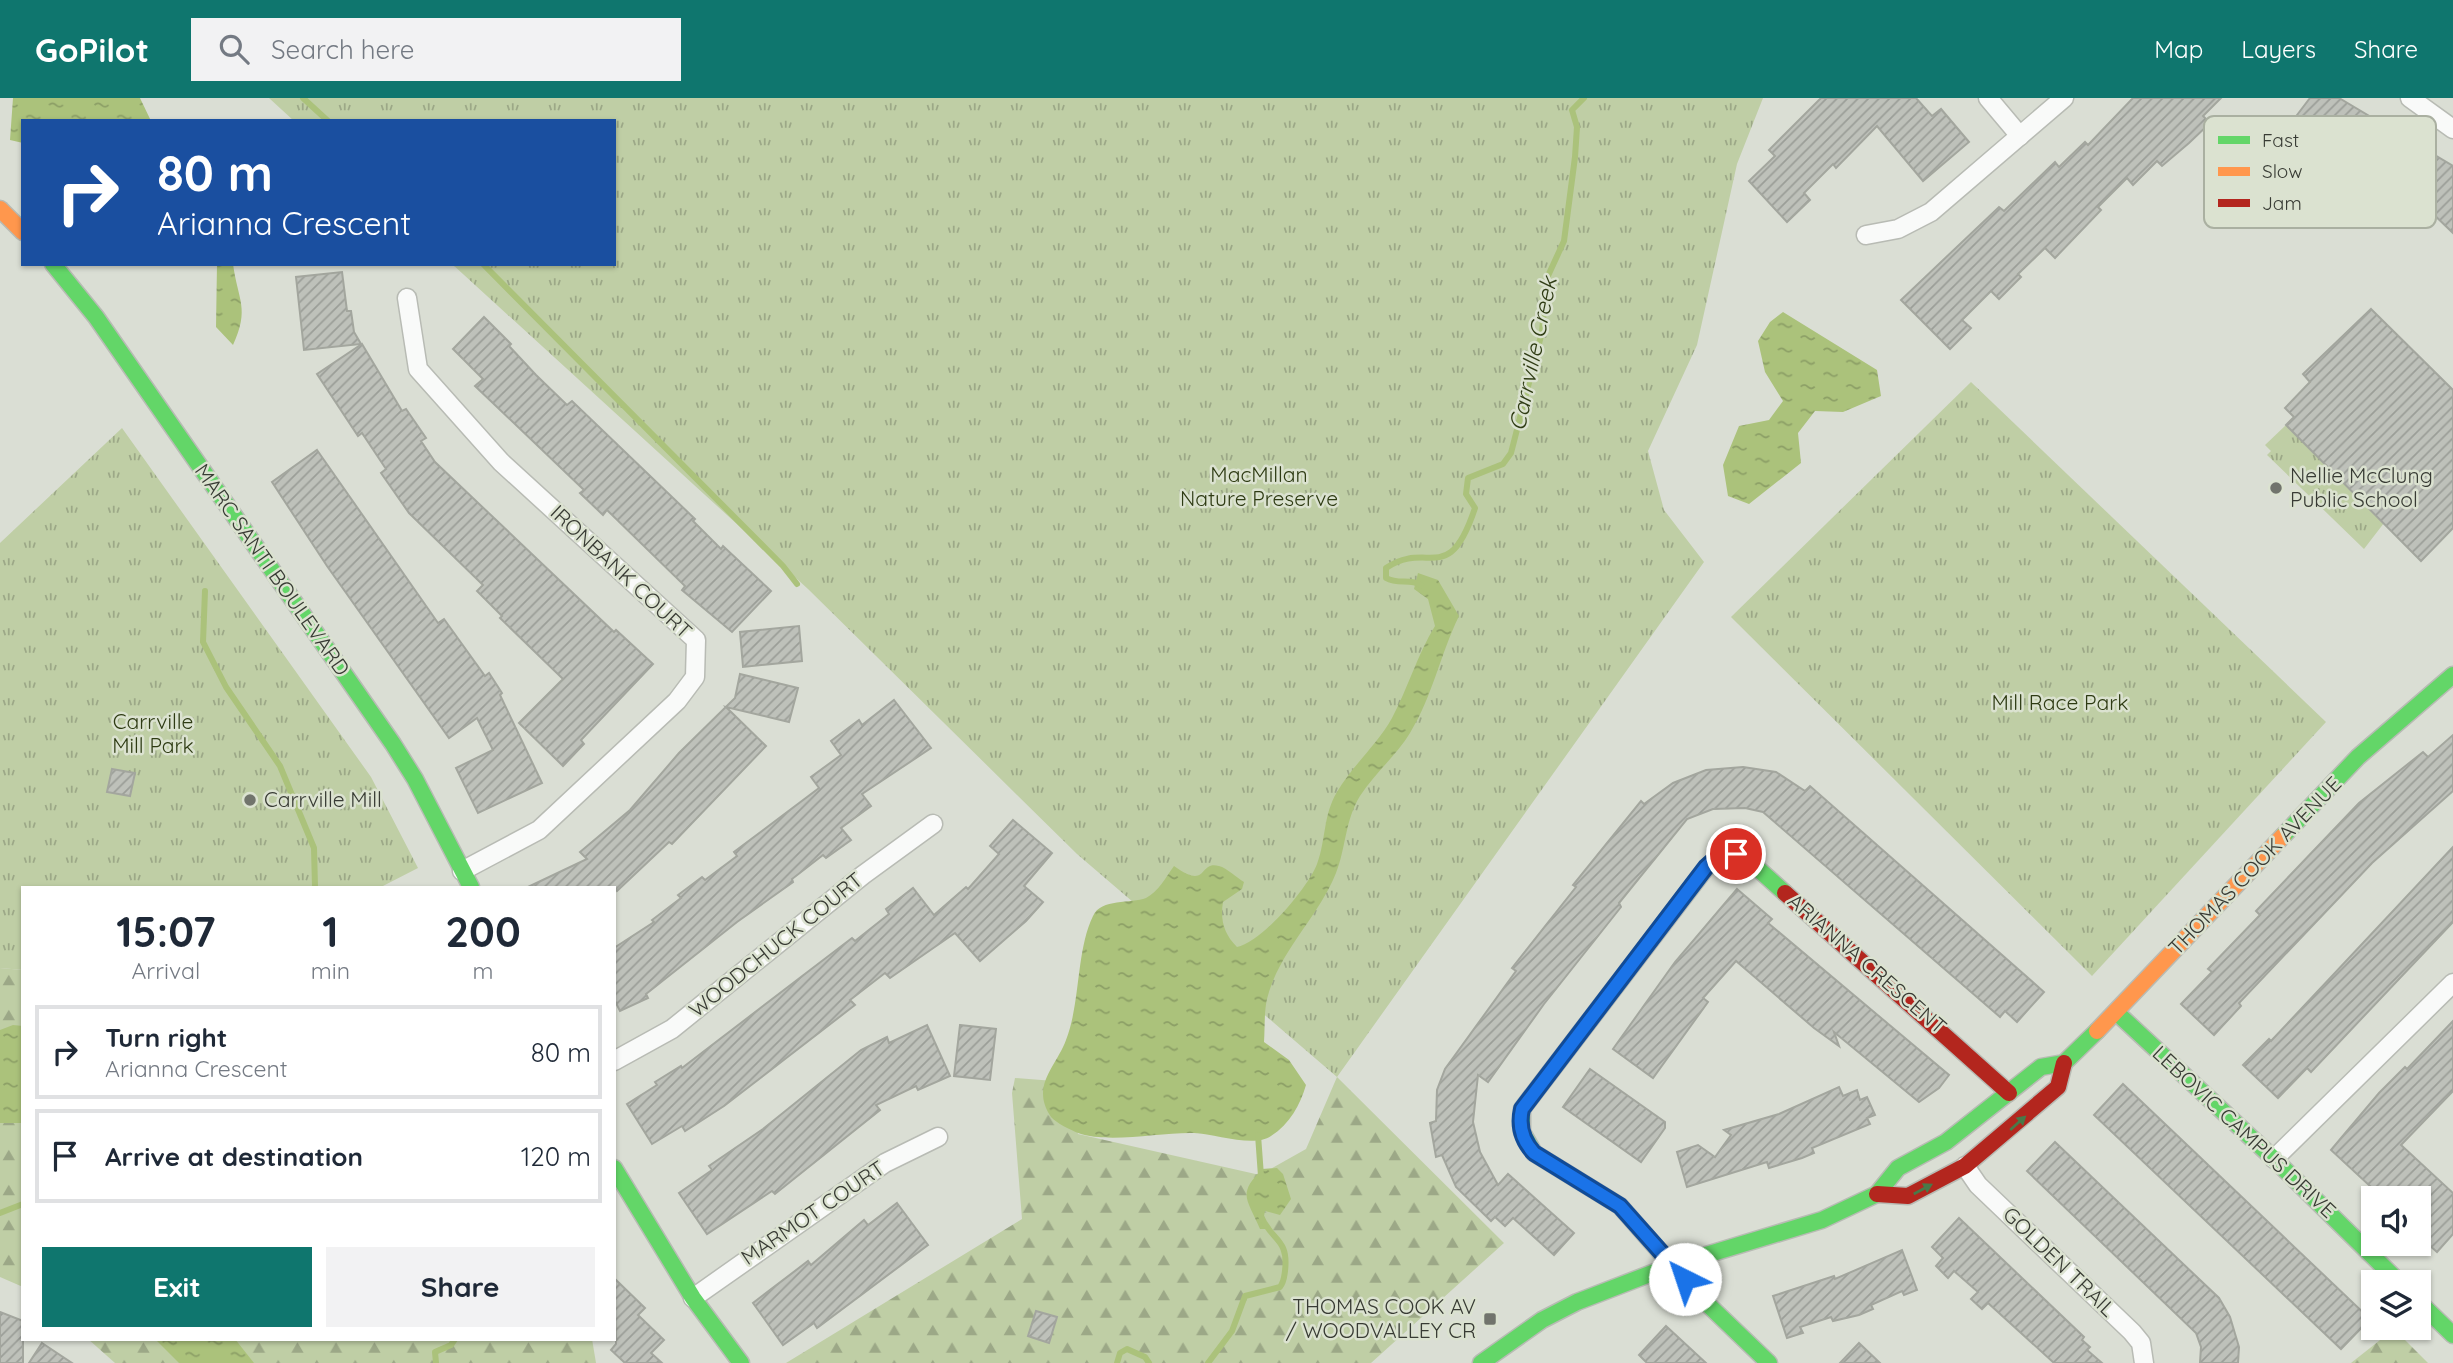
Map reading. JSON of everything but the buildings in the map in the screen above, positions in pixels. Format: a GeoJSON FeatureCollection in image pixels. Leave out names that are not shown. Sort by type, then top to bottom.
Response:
{"type":"FeatureCollection","features":[{"type":"Feature","properties":{"kind":"street"},"geometry":{"type":"LineString","coordinates":[[1988,98],[2020,136]]}},
{"type":"Feature","properties":{"kind":"street"},"geometry":{"type":"LineString","coordinates":[[1866,235],[1898,229],[1931,212],[2064,98]]}},
{"type":"Feature","properties":{"kind":"street"},"geometry":{"type":"LineString","coordinates":[[2410,98],[2435,116]]}},
{"type":"Feature","properties":{"kind":"street"},"geometry":{"type":"LineString","coordinates":[[2436,117],[2453,129]]}},
{"type":"Feature","properties":{"kind":"street"},"geometry":{"type":"LineString","coordinates":[[0,209],[21,230]]}},
{"type":"Feature","properties":{"kind":"street","name":"MARC SANTI BOULEVARD"},"geometry":{"type":"LineString","coordinates":[[55,266],[96,317],[393,744],[415,779],[470,886]]}},
{"type":"Feature","properties":{"kind":"street","name":"IRONBANK COURT"},"geometry":{"type":"LineString","coordinates":[[407,298],[418,369],[501,463],[696,640],[695,677],[677,701],[539,830],[462,871]]}},
{"type":"Feature","properties":{"kind":"street","name":"THOMAS COOK AVENUE"},"geometry":{"type":"LineString","coordinates":[[1877,1194],[1908,1196],[1965,1166],[2058,1087],[2064,1063],[2116,1012],[2358,757],[2453,675]]}},
{"type":"Feature","properties":{"kind":"street","name":"WOODCHUCK COURT"},"geometry":{"type":"LineString","coordinates":[[616,1060],[672,1029],[863,875],[933,824]]}},
{"type":"Feature","properties":{"kind":"street","name":"ARIANNA CRESCENT"},"geometry":{"type":"LineString","coordinates":[[1673,1265],[1620,1206],[1534,1153],[1519,1122],[1522,1109],[1715,859],[1736,854],[1745,857],[2009,1093]]}},
{"type":"Feature","properties":{"kind":"street"},"geometry":{"type":"LineString","coordinates":[[2274,1159],[2453,983]]}},
{"type":"Feature","properties":{"kind":"street","name":"LEBOVIC CAMPUS DRIVE"},"geometry":{"type":"LineString","coordinates":[[2116,1012],[2274,1159],[2387,1270]]}},
{"type":"Feature","properties":{"kind":"street","name":"THOMAS COOK AVENUE"},"geometry":{"type":"LineString","coordinates":[[1480,1363],[1542,1320],[1577,1302],[1673,1265],[1822,1220],[1877,1194],[1898,1168],[1946,1142],[2041,1067],[2064,1063]]}},
{"type":"Feature","properties":{"kind":"street","name":"MARMOT COURT"},"geometry":{"type":"LineString","coordinates":[[693,1298],[885,1163],[938,1137]]}},
{"type":"Feature","properties":{"kind":"street","name":"GOLDEN TRAIL"},"geometry":{"type":"LineString","coordinates":[[1965,1166],[1978,1185],[2132,1332],[2141,1343],[2144,1363]]}},
{"type":"Feature","properties":{"kind":"street"},"geometry":{"type":"LineString","coordinates":[[616,1171],[693,1298],[741,1363]]}},
{"type":"Feature","properties":{"kind":"street"},"geometry":{"type":"LineString","coordinates":[[1673,1265],[1704,1301],[1769,1363]]}},
{"type":"Feature","properties":{"kind":"street"},"geometry":{"type":"LineString","coordinates":[[2431,1314],[2453,1335]]}},
{"type":"Feature","properties":{"kind":"green space","name":"MacMillan Nature Preserve"},"geometry":{"type":"Polygon","coordinates":[[[269,98],[1763,98],[1737,164],[1697,345],[1648,451],[1664,510],[1704,562],[1337,1077],[1077,854],[808,589],[454,266],[616,266],[616,119],[292,119],[269,98]]]}},
{"type":"Feature","properties":{"kind":"green space","name":"Mill Race Park"},"geometry":{"type":"Polygon","coordinates":[[[1971,382],[2326,722],[2092,976],[1731,617],[1971,382]]]}},
{"type":"Feature","properties":{"kind":"green space"},"geometry":{"type":"Polygon","coordinates":[[[2286,425],[2384,523],[2364,549],[2267,455],[2271,451],[2265,445],[2286,425]]]}},
{"type":"Feature","properties":{"kind":"green space","name":"Carrville Mill Park"},"geometry":{"type":"Polygon","coordinates":[[[122,428],[371,777],[418,868],[383,886],[21,886],[21,970],[0,968],[0,543],[122,428]]]}},
{"type":"Feature","properties":{"kind":"green space"},"geometry":{"type":"Polygon","coordinates":[[[0,968],[21,970],[21,1286],[0,1277],[0,968]]]}},
{"type":"Feature","properties":{"kind":"green space"},"geometry":{"type":"Polygon","coordinates":[[[1337,1077],[1504,1243],[1371,1363],[786,1363],[1022,1219],[1012,1093],[1015,1078],[1067,1082],[1078,1134],[1260,1175],[1306,1149],[1337,1077]]]}},
{"type":"Feature","properties":{"kind":"green space"},"geometry":{"type":"Polygon","coordinates":[[[2380,1340],[2405,1340],[2428,1363],[2351,1363],[2380,1340]]]}},
{"type":"Feature","properties":{"kind":"green space"},"geometry":{"type":"Polygon","coordinates":[[[90,1341],[592,1341],[596,1363],[115,1363],[90,1341]]]}},
{"type":"Feature","properties":{"kind":"water"},"geometry":{"type":"Polygon","coordinates":[[[13,98],[140,98],[150,119],[21,119],[21,143],[10,140],[13,98]]]}},
{"type":"Feature","properties":{"kind":"water"},"geometry":{"type":"Polygon","coordinates":[[[217,266],[233,266],[242,313],[233,345],[216,327],[217,266]]]}},
{"type":"Feature","properties":{"kind":"water"},"geometry":{"type":"Polygon","coordinates":[[[1783,312],[1877,370],[1881,396],[1843,412],[1815,411],[1798,433],[1801,463],[1749,504],[1728,496],[1723,465],[1739,426],[1769,420],[1783,401],[1765,372],[1758,341],[1770,322],[1783,312]]]}},
{"type":"Feature","properties":{"kind":"water"},"geometry":{"type":"Polygon","coordinates":[[[1418,573],[1438,580],[1459,616],[1418,719],[1355,805],[1336,873],[1319,905],[1280,965],[1267,999],[1264,1042],[1289,1060],[1306,1085],[1293,1114],[1284,1126],[1271,1136],[1255,1141],[1194,1133],[1105,1138],[1078,1133],[1056,1122],[1045,1106],[1044,1086],[1071,1025],[1084,945],[1093,916],[1103,906],[1146,898],[1162,884],[1174,866],[1193,876],[1212,865],[1225,869],[1244,882],[1242,889],[1223,902],[1222,909],[1226,932],[1237,947],[1258,936],[1283,913],[1304,887],[1317,864],[1332,801],[1392,718],[1435,626],[1428,599],[1414,589],[1418,573]]]}},
{"type":"Feature","properties":{"kind":"water"},"geometry":{"type":"Polygon","coordinates":[[[13,1025],[21,1026],[21,1123],[0,1123],[0,1030],[13,1025]]]}},
{"type":"Feature","properties":{"kind":"water"},"geometry":{"type":"Polygon","coordinates":[[[1277,1168],[1283,1174],[1291,1199],[1280,1215],[1265,1211],[1263,1221],[1267,1229],[1260,1229],[1248,1203],[1247,1191],[1262,1169],[1277,1168]]]}},
{"type":"Feature","properties":{"kind":"water"},"geometry":{"type":"Polygon","coordinates":[[[157,1341],[237,1341],[254,1363],[179,1363],[157,1341]]]}},
{"type":"Feature","properties":{"kind":"waterway"},"geometry":{"type":"LineString","coordinates":[[303,98],[326,119]]}},
{"type":"Feature","properties":{"kind":"waterway","name":"Carrville Creek"},"geometry":{"type":"LineString","coordinates":[[1421,585],[1386,578],[1386,568],[1401,560],[1436,558],[1446,555],[1456,547],[1475,508],[1466,494],[1468,478],[1503,464],[1511,453],[1542,332],[1547,278],[1564,241],[1577,127],[1572,110],[1584,98]]}},
{"type":"Feature","properties":{"kind":"waterway"},"geometry":{"type":"LineString","coordinates":[[485,266],[783,566],[797,584]]}},
{"type":"Feature","properties":{"kind":"waterway"},"geometry":{"type":"LineString","coordinates":[[205,591],[203,642],[226,687],[280,766],[314,848],[315,886]]}},
{"type":"Feature","properties":{"kind":"waterway","name":"Carrville Creek"},"geometry":{"type":"LineString","coordinates":[[1258,1135],[1261,1176]]}},
{"type":"Feature","properties":{"kind":"waterway"},"geometry":{"type":"LineString","coordinates":[[0,1213],[21,1205]]}},
{"type":"Feature","properties":{"kind":"waterway","name":"Carrville Creek"},"geometry":{"type":"LineString","coordinates":[[1208,1363],[1232,1331],[1245,1296],[1280,1287],[1283,1282],[1286,1260],[1282,1245],[1260,1214]]}},
{"type":"Feature","properties":{"kind":"waterway"},"geometry":{"type":"LineString","coordinates":[[436,1363],[435,1352],[454,1341]]}},
{"type":"Feature","properties":{"kind":"waterway","name":"Carrville Creek"},"geometry":{"type":"LineString","coordinates":[[1117,1363],[1120,1353],[1127,1349],[1145,1357],[1149,1363]]}},
{"type":"Feature","properties":{"kind":"traffic: fast"},"geometry":{"type":"LineString","coordinates":[[55,266],[96,317],[393,744],[415,779],[470,886]]}},
{"type":"Feature","properties":{"kind":"traffic: fast"},"geometry":{"type":"LineString","coordinates":[[2283,836],[2358,757],[2453,675]]}},
{"type":"Feature","properties":{"kind":"traffic: fast"},"geometry":{"type":"LineString","coordinates":[[1769,1363],[1697,1294],[1620,1206],[1534,1153],[1522,1132],[1522,1109],[1706,868],[1725,855],[1745,857],[1785,893]]}},
{"type":"Feature","properties":{"kind":"traffic: fast"},"geometry":{"type":"LineString","coordinates":[[2116,1012],[2274,1159],[2387,1270]]}},
{"type":"Feature","properties":{"kind":"traffic: fast"},"geometry":{"type":"LineString","coordinates":[[1481,1363],[1542,1320],[1577,1302],[1673,1265],[1822,1220],[1877,1194],[1898,1168],[1946,1142],[2041,1067],[2064,1063],[2097,1031]]}},
{"type":"Feature","properties":{"kind":"traffic: fast"},"geometry":{"type":"LineString","coordinates":[[616,1171],[693,1298],[741,1363]]}},
{"type":"Feature","properties":{"kind":"traffic: fast"},"geometry":{"type":"LineString","coordinates":[[2431,1314],[2453,1335]]}},
{"type":"Feature","properties":{"kind":"traffic: slow"},"geometry":{"type":"LineString","coordinates":[[0,209],[21,230]]}},
{"type":"Feature","properties":{"kind":"traffic: slow"},"geometry":{"type":"LineString","coordinates":[[2097,1031],[2283,836]]}},
{"type":"Feature","properties":{"kind":"traffic: jam"},"geometry":{"type":"LineString","coordinates":[[1785,893],[2009,1093]]}},
{"type":"Feature","properties":{"kind":"traffic: jam"},"geometry":{"type":"LineString","coordinates":[[1877,1194],[1908,1196],[1965,1166],[2058,1087],[2064,1063]]}},
{"type":"Feature","properties":{"kind":"place","name":"Nellie McClung Public School"},"geometry":{"type":"Point","coordinates":[2276,488]}},
{"type":"Feature","properties":{"kind":"place","name":"Carrville Mill"},"geometry":{"type":"Point","coordinates":[250,800]}},
{"type":"Feature","properties":{"kind":"place","name":"THOMAS COOK AV / WOODVALLEY CR"},"geometry":{"type":"Point","coordinates":[1490,1319]}},
{"type":"Feature","properties":{"kind":"route"},"geometry":{"type":"LineString","coordinates":[[1685,1279],[1620,1206],[1534,1153],[1523,1136],[1519,1122],[1522,1109],[1706,867],[1715,859],[1736,854]]}}]}
